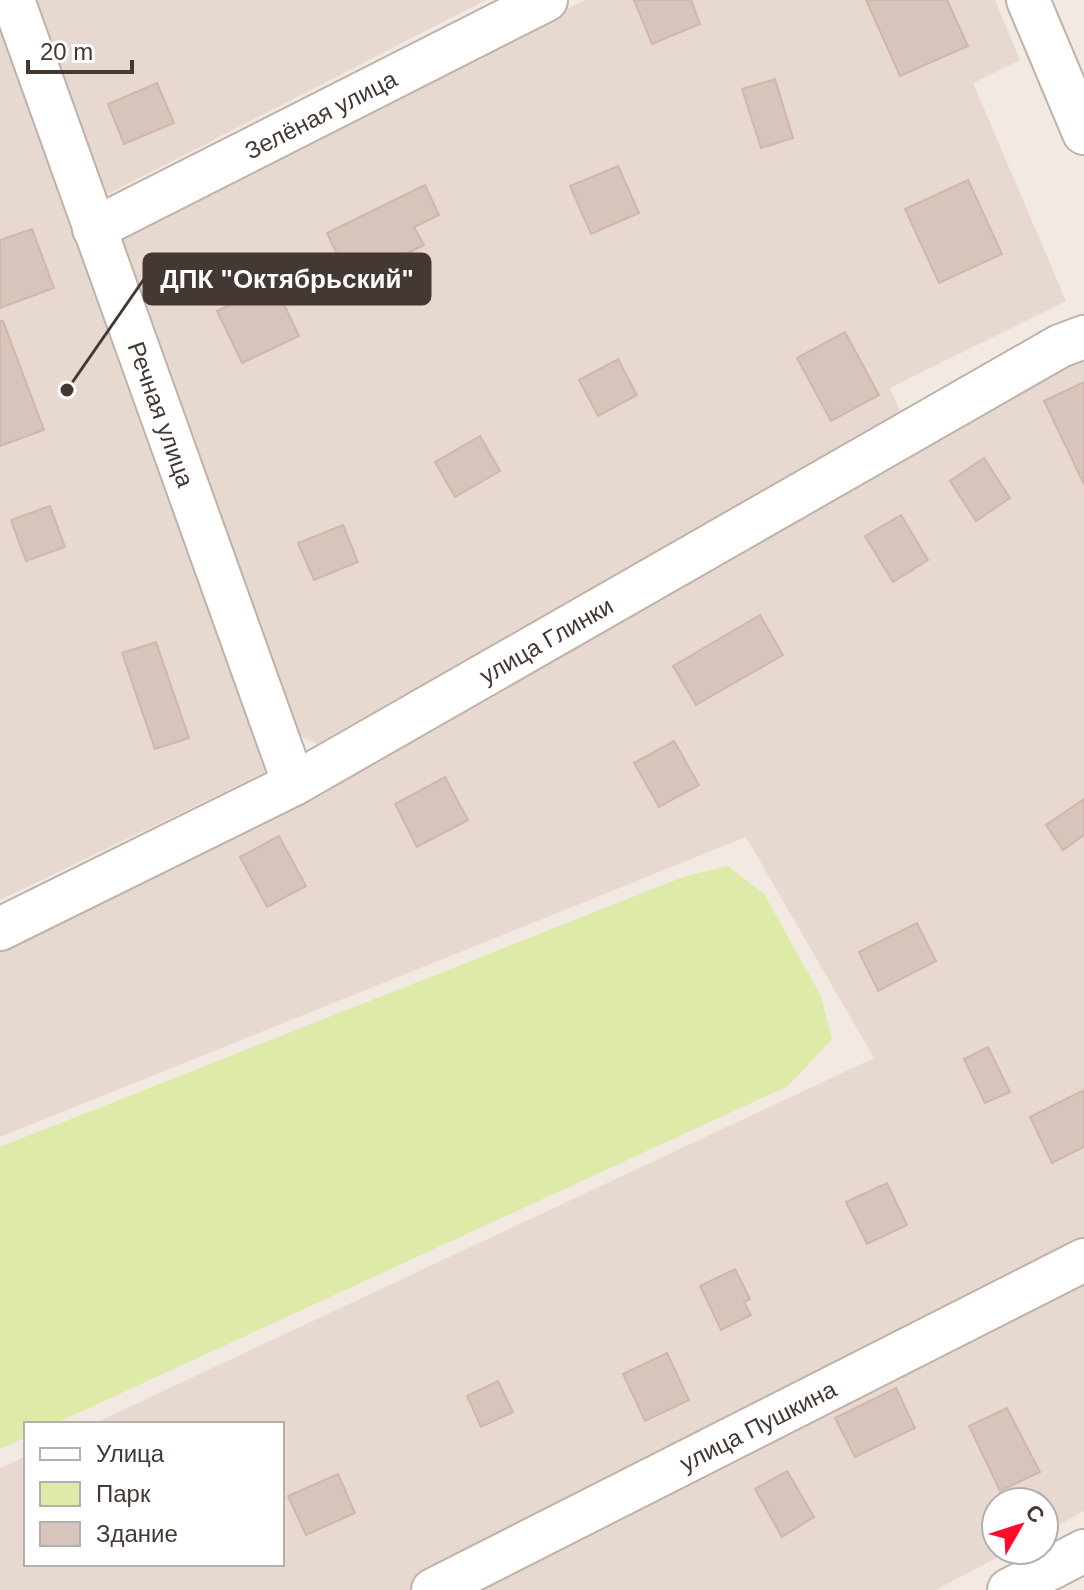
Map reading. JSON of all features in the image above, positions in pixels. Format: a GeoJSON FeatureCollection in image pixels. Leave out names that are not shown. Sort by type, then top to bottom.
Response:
{"type":"FeatureCollection","features":[{"type":"Feature","properties":{"kind":"street","name":"Речная улица"},"geometry":{"type":"LineString","coordinates":[[13,0],[294,784]]}},
{"type":"Feature","properties":{"kind":"street","name":"Зелёная улица"},"geometry":{"type":"LineString","coordinates":[[94,229],[546,0]]}},
{"type":"Feature","properties":{"kind":"street"},"geometry":{"type":"LineString","coordinates":[[1028,0],[1084,133]]}},
{"type":"Feature","properties":{"kind":"street","name":"улица Глинки"},"geometry":{"type":"LineString","coordinates":[[0,929],[294,784],[1060,346],[1084,337]]}},
{"type":"Feature","properties":{"kind":"street","name":"улица Пушкина"},"geometry":{"type":"LineString","coordinates":[[433,1590],[1084,1260]]}},
{"type":"Feature","properties":{"kind":"street"},"geometry":{"type":"LineString","coordinates":[[1009,1590],[1084,1551]]}},
{"type":"Feature","properties":{"kind":"shaded area"},"geometry":{"type":"Polygon","coordinates":[[[35,0],[486,0],[104,196],[35,0]]]}},
{"type":"Feature","properties":{"kind":"shaded area"},"geometry":{"type":"Polygon","coordinates":[[[585,0],[995,0],[1020,60],[973,83],[1066,301],[890,388],[901,413],[317,744],[288,730],[115,236],[585,0]]]}},
{"type":"Feature","properties":{"kind":"shaded area"},"geometry":{"type":"Polygon","coordinates":[[[0,9],[268,771],[0,900],[0,9]]]}},
{"type":"Feature","properties":{"kind":"shaded area"},"geometry":{"type":"Polygon","coordinates":[[[1084,360],[1084,1511],[1060,1524],[1060,1486],[980,1486],[981,1566],[936,1590],[0,1590],[0,1468],[24,1457],[24,1566],[284,1566],[284,1422],[97,1422],[874,1058],[746,837],[0,1137],[0,943],[317,793],[1084,360]]]}},
{"type":"Feature","properties":{"kind":"green space"},"geometry":{"type":"Polygon","coordinates":[[[728,866],[764,894],[821,996],[832,1039],[788,1086],[58,1422],[24,1422],[24,1438],[0,1449],[0,1147],[686,876],[728,866]]]}},
{"type":"Feature","properties":{"kind":"building"},"geometry":{"type":"Polygon","coordinates":[[[634,0],[691,0],[700,24],[652,44],[634,0]]]}},
{"type":"Feature","properties":{"kind":"building"},"geometry":{"type":"Polygon","coordinates":[[[866,0],[947,0],[968,46],[900,76],[866,0]]]}},
{"type":"Feature","properties":{"kind":"building"},"geometry":{"type":"Polygon","coordinates":[[[775,79],[793,138],[761,148],[742,89],[775,79]]]}},
{"type":"Feature","properties":{"kind":"building"},"geometry":{"type":"Polygon","coordinates":[[[157,83],[174,123],[124,144],[108,104],[157,83]]]}},
{"type":"Feature","properties":{"kind":"building"},"geometry":{"type":"Polygon","coordinates":[[[618,166],[639,213],[591,234],[570,186],[618,166]]]}},
{"type":"Feature","properties":{"kind":"building"},"geometry":{"type":"Polygon","coordinates":[[[968,180],[1002,254],[939,283],[905,209],[968,180]]]}},
{"type":"Feature","properties":{"kind":"building"},"geometry":{"type":"Polygon","coordinates":[[[425,185],[439,215],[414,227],[424,245],[350,281],[327,233],[425,185]]]}},
{"type":"Feature","properties":{"kind":"building"},"geometry":{"type":"Polygon","coordinates":[[[32,229],[54,288],[0,308],[0,240],[32,229]]]}},
{"type":"Feature","properties":{"kind":"building"},"geometry":{"type":"Polygon","coordinates":[[[274,283],[299,336],[242,363],[217,311],[274,283]]]}},
{"type":"Feature","properties":{"kind":"building"},"geometry":{"type":"Polygon","coordinates":[[[0,321],[3,321],[44,430],[0,446],[0,321]]]}},
{"type":"Feature","properties":{"kind":"building"},"geometry":{"type":"Polygon","coordinates":[[[845,332],[879,395],[831,421],[797,358],[845,332]]]}},
{"type":"Feature","properties":{"kind":"building"},"geometry":{"type":"Polygon","coordinates":[[[618,359],[637,395],[598,416],[579,380],[618,359]]]}},
{"type":"Feature","properties":{"kind":"building"},"geometry":{"type":"Polygon","coordinates":[[[1084,382],[1084,484],[1044,401],[1084,382]]]}},
{"type":"Feature","properties":{"kind":"building"},"geometry":{"type":"Polygon","coordinates":[[[480,436],[500,471],[455,497],[435,462],[480,436]]]}},
{"type":"Feature","properties":{"kind":"building"},"geometry":{"type":"Polygon","coordinates":[[[984,458],[1010,498],[976,521],[950,481],[984,458]]]}},
{"type":"Feature","properties":{"kind":"building"},"geometry":{"type":"Polygon","coordinates":[[[50,506],[65,547],[26,561],[11,520],[50,506]]]}},
{"type":"Feature","properties":{"kind":"building"},"geometry":{"type":"Polygon","coordinates":[[[901,515],[928,560],[893,582],[865,536],[901,515]]]}},
{"type":"Feature","properties":{"kind":"building"},"geometry":{"type":"Polygon","coordinates":[[[343,525],[358,562],[314,580],[298,543],[343,525]]]}},
{"type":"Feature","properties":{"kind":"building"},"geometry":{"type":"Polygon","coordinates":[[[760,615],[783,655],[696,705],[673,666],[760,615]]]}},
{"type":"Feature","properties":{"kind":"building"},"geometry":{"type":"Polygon","coordinates":[[[156,642],[189,738],[155,749],[122,653],[156,642]]]}},
{"type":"Feature","properties":{"kind":"building"},"geometry":{"type":"Polygon","coordinates":[[[674,741],[699,785],[659,807],[634,763],[674,741]]]}},
{"type":"Feature","properties":{"kind":"building"},"geometry":{"type":"Polygon","coordinates":[[[445,777],[468,820],[417,847],[395,804],[445,777]]]}},
{"type":"Feature","properties":{"kind":"building"},"geometry":{"type":"Polygon","coordinates":[[[1084,799],[1084,835],[1063,850],[1046,825],[1084,799]]]}},
{"type":"Feature","properties":{"kind":"building"},"geometry":{"type":"Polygon","coordinates":[[[279,836],[306,886],[267,907],[240,857],[279,836]]]}},
{"type":"Feature","properties":{"kind":"building"},"geometry":{"type":"Polygon","coordinates":[[[917,923],[936,961],[878,991],[859,952],[917,923]]]}},
{"type":"Feature","properties":{"kind":"building"},"geometry":{"type":"Polygon","coordinates":[[[988,1047],[1010,1092],[985,1103],[964,1059],[988,1047]]]}},
{"type":"Feature","properties":{"kind":"building"},"geometry":{"type":"Polygon","coordinates":[[[1084,1090],[1084,1147],[1052,1163],[1030,1117],[1084,1090]]]}},
{"type":"Feature","properties":{"kind":"building"},"geometry":{"type":"Polygon","coordinates":[[[887,1183],[907,1225],[867,1244],[846,1202],[887,1183]]]}},
{"type":"Feature","properties":{"kind":"building"},"geometry":{"type":"Polygon","coordinates":[[[735,1269],[750,1299],[744,1302],[751,1315],[721,1330],[700,1286],[735,1269]]]}},
{"type":"Feature","properties":{"kind":"building"},"geometry":{"type":"Polygon","coordinates":[[[667,1353],[689,1400],[645,1421],[623,1374],[667,1353]]]}},
{"type":"Feature","properties":{"kind":"building"},"geometry":{"type":"Polygon","coordinates":[[[498,1381],[513,1412],[481,1427],[467,1396],[498,1381]]]}},
{"type":"Feature","properties":{"kind":"building"},"geometry":{"type":"Polygon","coordinates":[[[896,1388],[915,1428],[855,1457],[835,1418],[896,1388]]]}},
{"type":"Feature","properties":{"kind":"building"},"geometry":{"type":"Polygon","coordinates":[[[1007,1408],[1040,1472],[1011,1486],[998,1486],[969,1426],[1007,1408]]]}},
{"type":"Feature","properties":{"kind":"building"},"geometry":{"type":"Polygon","coordinates":[[[787,1471],[814,1517],[782,1537],[755,1489],[787,1471]]]}},
{"type":"Feature","properties":{"kind":"building"},"geometry":{"type":"Polygon","coordinates":[[[338,1474],[355,1513],[306,1535],[288,1496],[338,1474]]]}},
{"type":"Feature","properties":{"kind":"place","name":"ДПК \"Октябрьский\""},"geometry":{"type":"Point","coordinates":[67,390]}}]}
